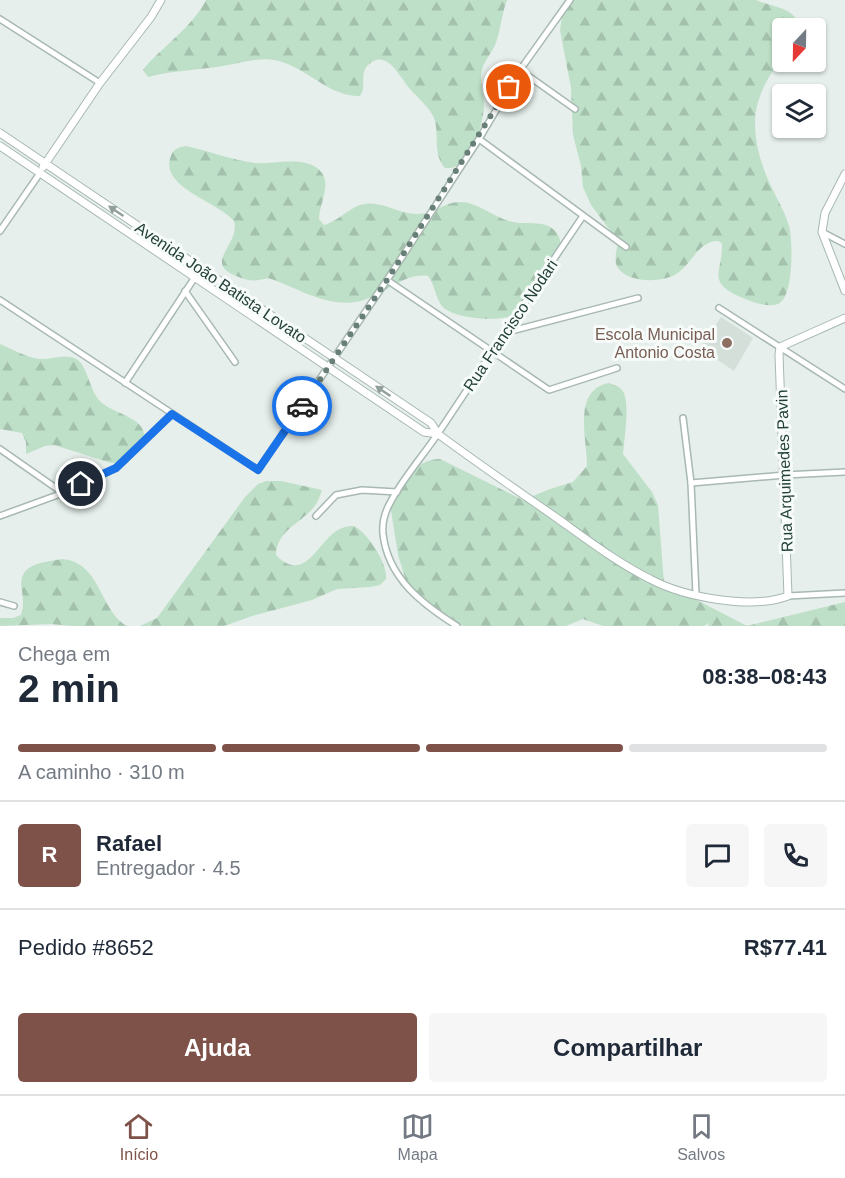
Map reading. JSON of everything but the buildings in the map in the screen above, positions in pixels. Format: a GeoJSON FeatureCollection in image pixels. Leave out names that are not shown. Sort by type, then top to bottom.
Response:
{"type":"FeatureCollection","features":[{"type":"Feature","properties":{"kind":"street"},"geometry":{"type":"LineString","coordinates":[[0,231],[100,83],[151,17],[161,0]]}},
{"type":"Feature","properties":{"kind":"street"},"geometry":{"type":"LineString","coordinates":[[0,300],[258,470],[387,280],[520,70],[570,0]]}},
{"type":"Feature","properties":{"kind":"street"},"geometry":{"type":"LineString","coordinates":[[0,19],[100,83]]}},
{"type":"Feature","properties":{"kind":"street"},"geometry":{"type":"LineString","coordinates":[[520,70],[575,109]]}},
{"type":"Feature","properties":{"kind":"street","name":"Avenida João Batista Lovato"},"geometry":{"type":"LineString","coordinates":[[0,133],[431,423],[438,434],[598,548],[650,579],[675,590],[735,600],[764,601],[788,596]]}},
{"type":"Feature","properties":{"kind":"street"},"geometry":{"type":"LineString","coordinates":[[478,139],[626,248]]}},
{"type":"Feature","properties":{"kind":"street","name":"Avenida João Batista Lovato"},"geometry":{"type":"LineString","coordinates":[[0,146],[424,432],[438,434]]}},
{"type":"Feature","properties":{"kind":"street"},"geometry":{"type":"LineString","coordinates":[[845,174],[825,213],[822,232],[845,291]]}},
{"type":"Feature","properties":{"kind":"street","name":"Rua Francisco Nodari"},"geometry":{"type":"LineString","coordinates":[[457,626],[415,597],[401,580],[387,550],[383,532],[384,517],[397,492],[583,216]]}},
{"type":"Feature","properties":{"kind":"street"},"geometry":{"type":"LineString","coordinates":[[822,232],[845,244]]}},
{"type":"Feature","properties":{"kind":"street"},"geometry":{"type":"LineString","coordinates":[[125,383],[201,268]]}},
{"type":"Feature","properties":{"kind":"street"},"geometry":{"type":"LineString","coordinates":[[387,280],[549,390],[616,368]]}},
{"type":"Feature","properties":{"kind":"street"},"geometry":{"type":"LineString","coordinates":[[185,291],[235,362]]}},
{"type":"Feature","properties":{"kind":"street"},"geometry":{"type":"LineString","coordinates":[[504,333],[638,298]]}},
{"type":"Feature","properties":{"kind":"street"},"geometry":{"type":"LineString","coordinates":[[719,308],[845,389]]}},
{"type":"Feature","properties":{"kind":"street"},"geometry":{"type":"LineString","coordinates":[[780,347],[845,318]]}},
{"type":"Feature","properties":{"kind":"street","name":"Rua Arquimedes Pavin"},"geometry":{"type":"LineString","coordinates":[[780,347],[788,596]]}},
{"type":"Feature","properties":{"kind":"street"},"geometry":{"type":"LineString","coordinates":[[0,516],[63,493],[116,468],[172,414]]}},
{"type":"Feature","properties":{"kind":"street"},"geometry":{"type":"LineString","coordinates":[[683,418],[691,483],[696,594]]}},
{"type":"Feature","properties":{"kind":"street"},"geometry":{"type":"LineString","coordinates":[[0,449],[63,493]]}},
{"type":"Feature","properties":{"kind":"street"},"geometry":{"type":"LineString","coordinates":[[691,483],[845,472]]}},
{"type":"Feature","properties":{"kind":"street"},"geometry":{"type":"LineString","coordinates":[[316,516],[336,495],[362,490],[397,492]]}},
{"type":"Feature","properties":{"kind":"street"},"geometry":{"type":"LineString","coordinates":[[788,596],[845,592]]}},
{"type":"Feature","properties":{"kind":"street"},"geometry":{"type":"LineString","coordinates":[[0,602],[14,606]]}},
{"type":"Feature","properties":{"kind":"shaded area","name":"Escola Municipal Antonio Costa"},"geometry":{"type":"Polygon","coordinates":[[[721,317],[753,338],[734,371],[700,348],[721,317]]]}},
{"type":"Feature","properties":{"kind":"green space"},"geometry":{"type":"Polygon","coordinates":[[[206,0],[507,0],[497,40],[482,70],[484,99],[482,122],[469,154],[454,167],[445,168],[437,150],[436,124],[432,114],[392,66],[381,60],[375,60],[365,69],[360,96],[340,93],[294,67],[268,59],[148,77],[143,70],[146,66],[186,27],[206,0]]]}},
{"type":"Feature","properties":{"kind":"green space"},"geometry":{"type":"Polygon","coordinates":[[[569,0],[756,0],[783,9],[794,16],[795,18],[772,18],[773,72],[758,102],[755,122],[756,139],[762,164],[786,216],[790,233],[790,280],[783,300],[778,304],[763,305],[753,302],[728,291],[722,285],[718,275],[722,253],[722,244],[719,241],[706,244],[682,270],[670,277],[654,280],[637,279],[629,277],[618,268],[616,258],[618,241],[591,205],[583,187],[581,166],[573,135],[571,88],[560,30],[562,17],[569,0]]]}},
{"type":"Feature","properties":{"kind":"green space"},"geometry":{"type":"Polygon","coordinates":[[[186,146],[246,162],[300,162],[316,167],[322,173],[325,184],[319,214],[319,219],[324,225],[365,204],[378,204],[418,214],[453,203],[465,202],[509,221],[548,226],[559,236],[561,250],[515,314],[489,319],[466,317],[442,306],[428,276],[410,278],[365,300],[344,303],[322,299],[268,278],[244,279],[226,271],[222,265],[222,259],[235,229],[234,221],[183,186],[174,178],[170,169],[172,153],[186,146]]]}},
{"type":"Feature","properties":{"kind":"green space"},"geometry":{"type":"Polygon","coordinates":[[[0,344],[39,359],[71,357],[76,359],[83,367],[101,402],[134,420],[140,425],[145,438],[120,463],[111,463],[54,445],[45,446],[26,454],[26,442],[22,433],[0,429],[0,344]]]}},
{"type":"Feature","properties":{"kind":"green space"},"geometry":{"type":"Polygon","coordinates":[[[609,383],[622,390],[625,395],[627,411],[623,454],[652,492],[658,505],[664,583],[747,626],[708,626],[709,623],[704,626],[603,626],[583,619],[566,626],[464,626],[428,607],[407,584],[398,555],[390,504],[410,474],[423,463],[440,459],[523,500],[573,482],[587,466],[584,429],[586,405],[590,395],[597,387],[609,383]]]}},
{"type":"Feature","properties":{"kind":"green space"},"geometry":{"type":"Polygon","coordinates":[[[266,481],[281,481],[322,490],[314,507],[280,539],[276,555],[286,563],[302,564],[336,531],[354,526],[365,535],[376,550],[384,565],[386,579],[380,585],[337,589],[312,600],[224,626],[140,626],[157,618],[245,497],[258,484],[266,481]]]}},
{"type":"Feature","properties":{"kind":"green space"},"geometry":{"type":"Polygon","coordinates":[[[62,559],[75,562],[85,568],[118,619],[127,626],[51,624],[0,626],[0,618],[13,618],[21,615],[23,603],[21,582],[27,570],[32,566],[62,559]]]}},
{"type":"Feature","properties":{"kind":"green space"},"geometry":{"type":"Polygon","coordinates":[[[845,602],[845,626],[747,626],[845,602]]]}},
{"type":"Feature","properties":{"kind":"way so far"},"geometry":{"type":"LineString","coordinates":[[302,406],[387,280],[509,87]]}},
{"type":"Feature","properties":{"kind":"place","name":"Escola Municipal Antonio Costa"},"geometry":{"type":"Point","coordinates":[727,343]}},
{"type":"Feature","properties":{"kind":"route"},"geometry":{"type":"LineString","coordinates":[[81,484],[116,468],[172,414],[258,470],[302,406]]}}]}
